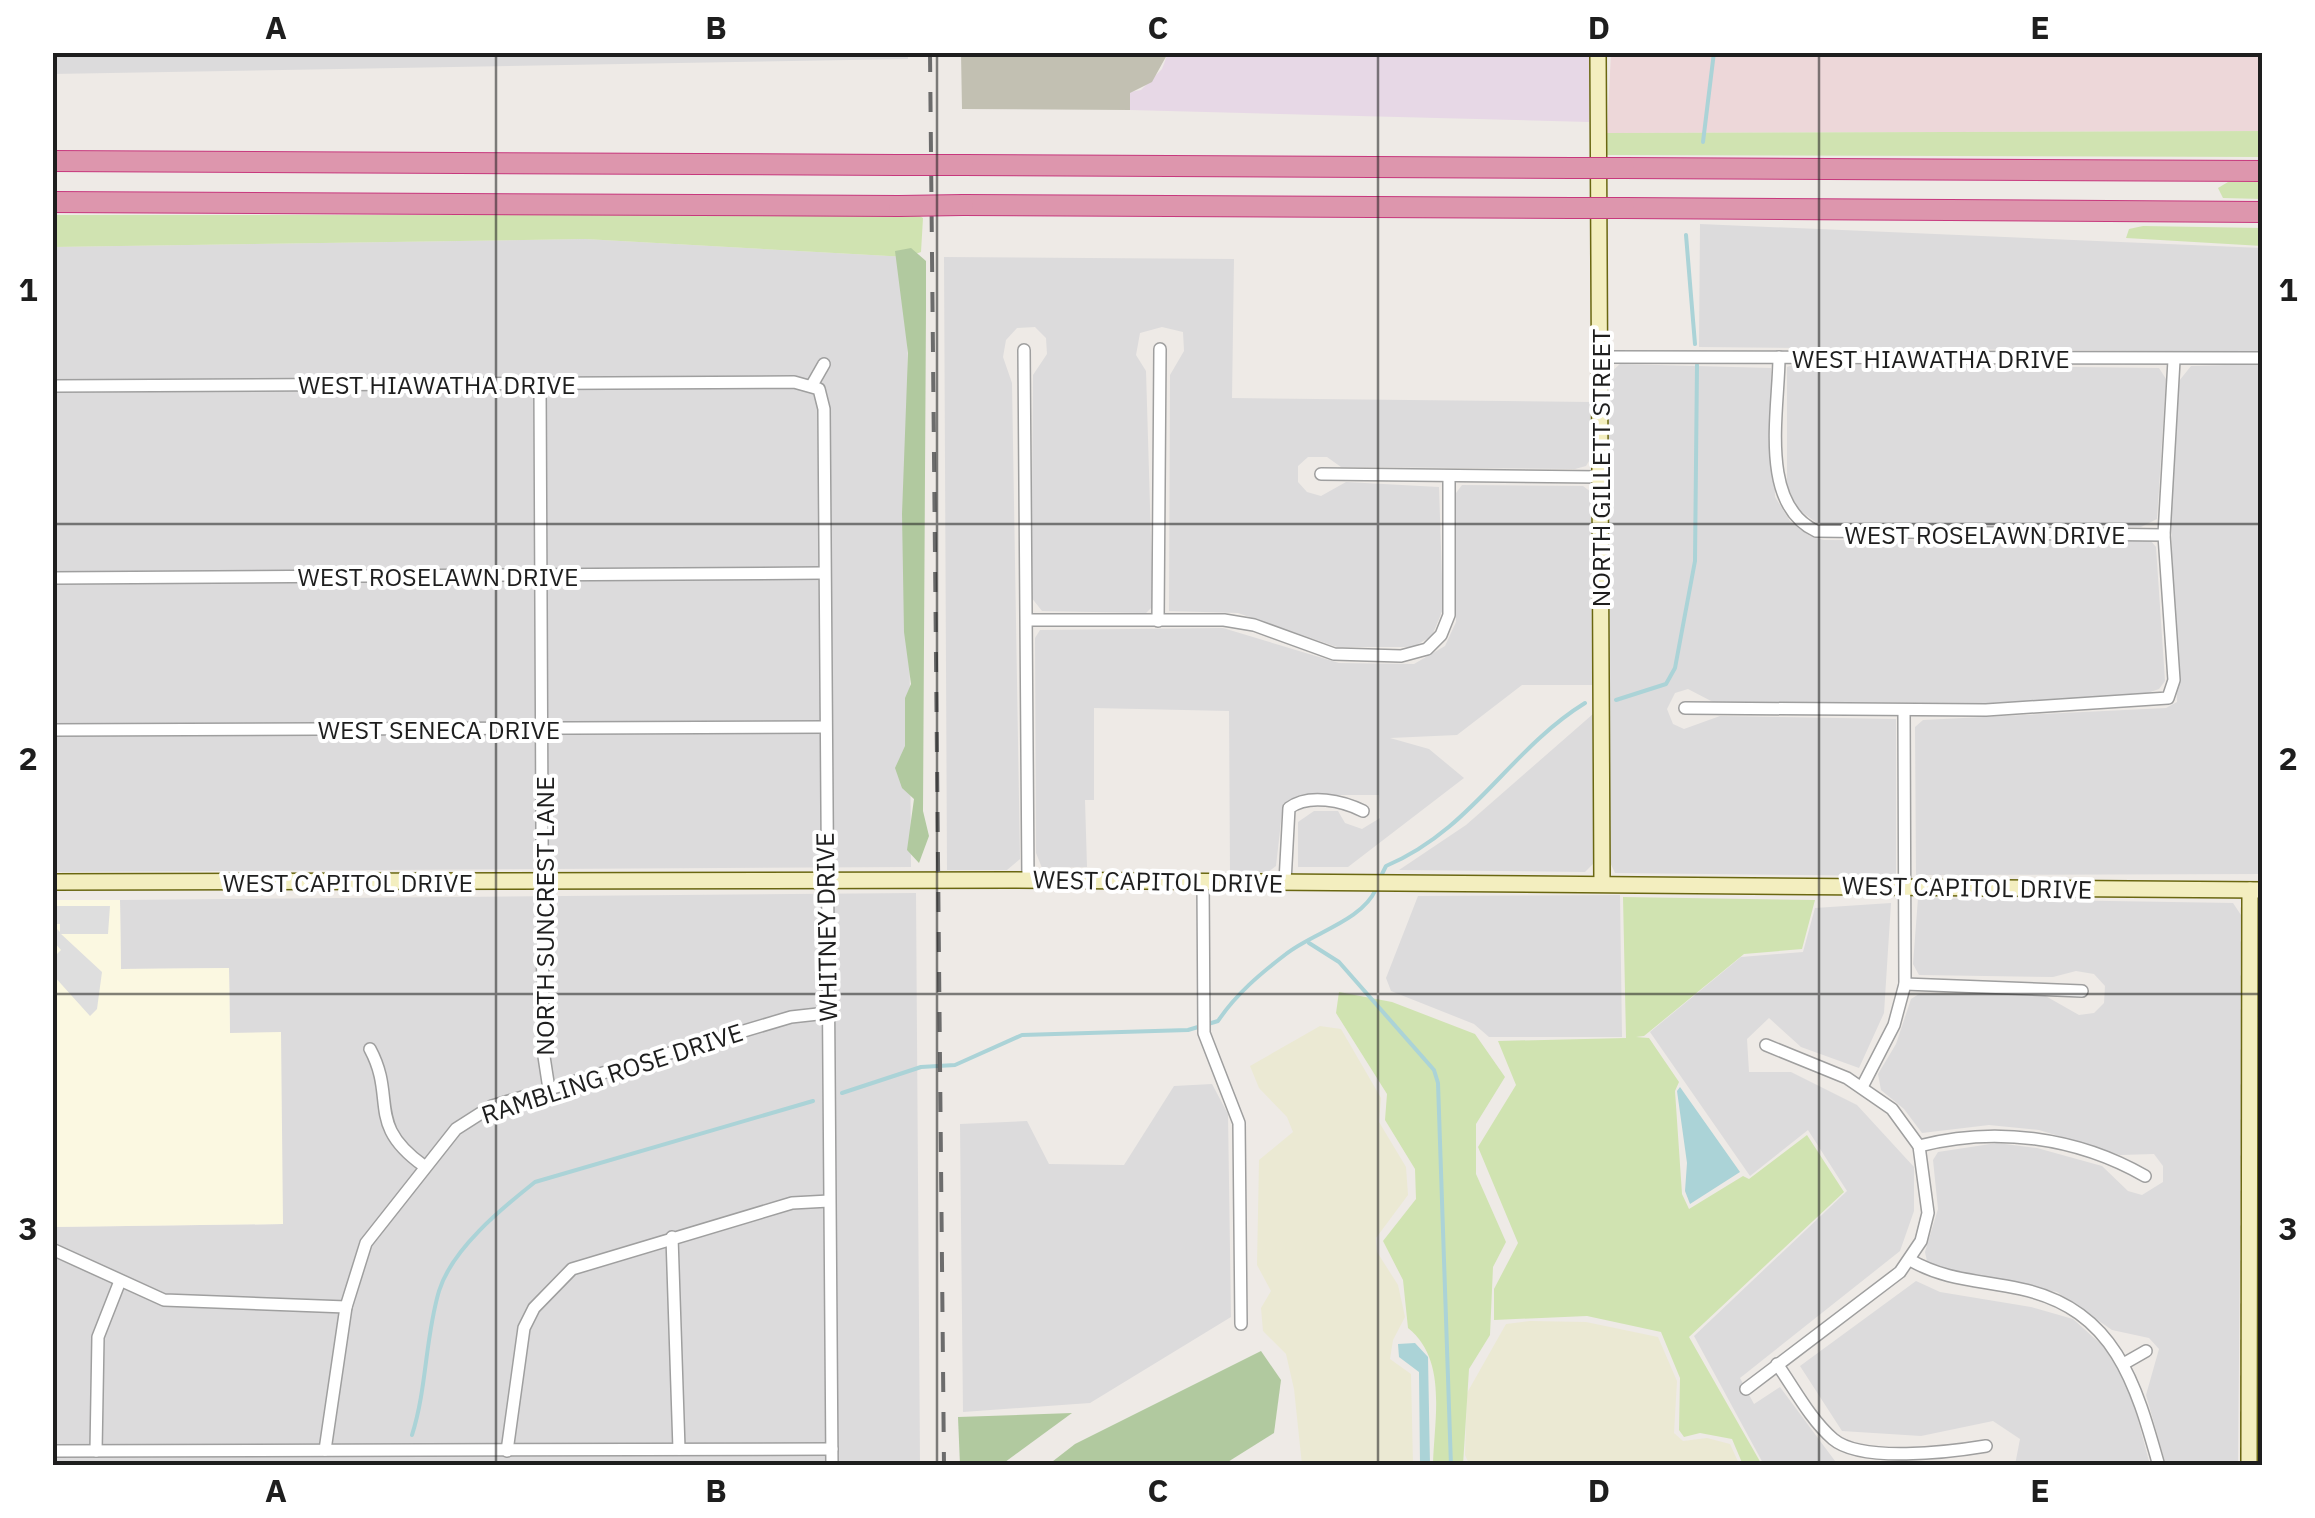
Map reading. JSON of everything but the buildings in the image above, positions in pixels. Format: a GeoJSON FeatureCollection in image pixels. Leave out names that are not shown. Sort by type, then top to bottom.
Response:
{"type":"FeatureCollection","features":[{"type":"Feature","properties":{"kind":"highway"},"geometry":{"type":"LineString","coordinates":[[52,162],[2262,171]]}},
{"type":"Feature","properties":{"kind":"highway"},"geometry":{"type":"LineString","coordinates":[[52,202],[2262,212]]}},
{"type":"Feature","properties":{"kind":"street","name":"NORTH GILLETT STREET"},"geometry":{"type":"LineString","coordinates":[[1598,52],[1602,884]]}},
{"type":"Feature","properties":{"kind":"street"},"geometry":{"type":"LineString","coordinates":[[1158,620],[1160,349]]}},
{"type":"Feature","properties":{"kind":"street"},"geometry":{"type":"LineString","coordinates":[[1024,350],[1028,880]]}},
{"type":"Feature","properties":{"kind":"street","name":"WEST HIAWATHA DRIVE"},"geometry":{"type":"LineString","coordinates":[[1599,356],[2262,358]]}},
{"type":"Feature","properties":{"kind":"street","name":"WEST ROSELAWN DRIVE"},"geometry":{"type":"LineString","coordinates":[[1779,357],[1780,488],[1791,514],[1816,531],[2164,536]]}},
{"type":"Feature","properties":{"kind":"street"},"geometry":{"type":"LineString","coordinates":[[1686,708],[1904,712],[2158,702],[2171,695],[2174,680],[2164,536],[2174,360]]}},
{"type":"Feature","properties":{"kind":"street"},"geometry":{"type":"LineString","coordinates":[[815,387],[824,364]]}},
{"type":"Feature","properties":{"kind":"street","name":"NORTH SUNCREST LANE"},"geometry":{"type":"LineString","coordinates":[[540,384],[543,1050],[549,1089]]}},
{"type":"Feature","properties":{"kind":"street","name":"WEST HIAWATHA DRIVE"},"geometry":{"type":"LineString","coordinates":[[52,386],[815,387]]}},
{"type":"Feature","properties":{"kind":"street","name":"WHITNEY DRIVE"},"geometry":{"type":"LineString","coordinates":[[815,387],[824,409],[832,1466]]}},
{"type":"Feature","properties":{"kind":"street"},"geometry":{"type":"LineString","coordinates":[[1321,474],[1600,477]]}},
{"type":"Feature","properties":{"kind":"street"},"geometry":{"type":"LineString","coordinates":[[1028,620],[1238,621],[1345,655],[1402,656],[1426,649],[1441,635],[1449,616],[1449,476]]}},
{"type":"Feature","properties":{"kind":"street","name":"WEST ROSELAWN DRIVE"},"geometry":{"type":"LineString","coordinates":[[52,578],[824,573]]}},
{"type":"Feature","properties":{"kind":"street"},"geometry":{"type":"LineString","coordinates":[[1862,1087],[1894,1025],[1905,984],[1904,712]]}},
{"type":"Feature","properties":{"kind":"street","name":"WEST SENECA DRIVE"},"geometry":{"type":"LineString","coordinates":[[52,730],[824,727]]}},
{"type":"Feature","properties":{"kind":"street"},"geometry":{"type":"LineString","coordinates":[[1286,882],[1290,808],[1304,801],[1343,802],[1363,810]]}},
{"type":"Feature","properties":{"kind":"street","name":"WEST CAPITOL DRIVE"},"geometry":{"type":"LineString","coordinates":[[52,882],[1028,880],[2256,890]]}},
{"type":"Feature","properties":{"kind":"street"},"geometry":{"type":"LineString","coordinates":[[1203,882],[1204,1033],[1239,1123],[1241,1324]]}},
{"type":"Feature","properties":{"kind":"street"},"geometry":{"type":"LineString","coordinates":[[2249,1466],[2256,890]]}},
{"type":"Feature","properties":{"kind":"street"},"geometry":{"type":"LineString","coordinates":[[1905,984],[2082,991]]}},
{"type":"Feature","properties":{"kind":"street","name":"RAMBLING ROSE DRIVE"},"geometry":{"type":"LineString","coordinates":[[325,1450],[346,1307],[366,1243],[424,1166],[466,1120],[549,1089],[791,1017],[827,1012]]}},
{"type":"Feature","properties":{"kind":"street"},"geometry":{"type":"LineString","coordinates":[[1746,1389],[1885,1285],[1910,1260],[1928,1213],[1919,1146],[1892,1109],[1862,1087],[1766,1045]]}},
{"type":"Feature","properties":{"kind":"street"},"geometry":{"type":"LineString","coordinates":[[370,1049],[381,1074],[388,1130],[424,1166]]}},
{"type":"Feature","properties":{"kind":"street"},"geometry":{"type":"LineString","coordinates":[[1919,1146],[1970,1135],[2015,1135],[2126,1165],[2146,1176]]}},
{"type":"Feature","properties":{"kind":"street"},"geometry":{"type":"LineString","coordinates":[[507,1451],[524,1328],[534,1308],[579,1265],[792,1203],[829,1200]]}},
{"type":"Feature","properties":{"kind":"street"},"geometry":{"type":"LineString","coordinates":[[672,1238],[676,1268],[678,1449]]}},
{"type":"Feature","properties":{"kind":"street"},"geometry":{"type":"LineString","coordinates":[[52,1249],[120,1281],[178,1302],[346,1307]]}},
{"type":"Feature","properties":{"kind":"street"},"geometry":{"type":"LineString","coordinates":[[1910,1260],[1953,1280],[2015,1288],[2052,1299],[2098,1330],[2125,1364],[2159,1466]]}},
{"type":"Feature","properties":{"kind":"street"},"geometry":{"type":"LineString","coordinates":[[96,1451],[98,1337],[120,1281]]}},
{"type":"Feature","properties":{"kind":"street"},"geometry":{"type":"LineString","coordinates":[[2125,1364],[2146,1351]]}},
{"type":"Feature","properties":{"kind":"street"},"geometry":{"type":"LineString","coordinates":[[1777,1364],[1826,1432],[1844,1446],[1868,1452],[1951,1452],[1986,1446]]}},
{"type":"Feature","properties":{"kind":"street"},"geometry":{"type":"LineString","coordinates":[[52,1452],[832,1450]]}},
{"type":"Feature","properties":{"kind":"shaded area"},"geometry":{"type":"Polygon","coordinates":[[[53,52],[908,53],[908,59],[52,74],[53,52]]]}},
{"type":"Feature","properties":{"kind":"shaded area"},"geometry":{"type":"Polygon","coordinates":[[[1168,52],[1152,82],[1130,93],[1130,110],[962,109],[961,53],[1168,52]]]}},
{"type":"Feature","properties":{"kind":"shaded area"},"geometry":{"type":"Polygon","coordinates":[[[1168,53],[1590,53],[1589,122],[1130,110],[1130,92],[1141,90],[1162,69],[1168,53]]]}},
{"type":"Feature","properties":{"kind":"shaded area"},"geometry":{"type":"Polygon","coordinates":[[[1611,53],[2262,53],[2262,131],[1607,133],[1611,53]]]}},
{"type":"Feature","properties":{"kind":"shaded area"},"geometry":{"type":"Polygon","coordinates":[[[1700,224],[2262,248],[2262,352],[1699,347],[1700,224]]]}},
{"type":"Feature","properties":{"kind":"shaded area"},"geometry":{"type":"Polygon","coordinates":[[[585,239],[907,257],[911,867],[53,872],[52,247],[585,239]]]}},
{"type":"Feature","properties":{"kind":"shaded area"},"geometry":{"type":"Polygon","coordinates":[[[944,257],[1234,259],[1232,398],[1590,402],[1592,456],[1586,466],[1575,469],[1341,467],[1327,457],[1308,457],[1298,466],[1298,482],[1307,492],[1321,496],[1346,482],[1439,487],[1443,609],[1432,636],[1413,647],[1337,647],[1238,613],[1169,611],[1170,375],[1184,351],[1183,332],[1162,327],[1140,333],[1136,355],[1146,371],[1153,606],[1146,613],[1042,611],[1031,597],[1033,375],[1047,354],[1046,338],[1035,327],[1017,328],[1006,340],[1003,357],[1012,383],[1020,859],[1007,870],[947,870],[944,257]]]}},
{"type":"Feature","properties":{"kind":"shaded area"},"geometry":{"type":"Polygon","coordinates":[[[1620,364],[1771,368],[1775,497],[1790,521],[1810,536],[1824,540],[2151,541],[2156,547],[2165,681],[2159,689],[2142,695],[1991,703],[1713,702],[1688,689],[1675,693],[1667,709],[1673,724],[1684,729],[1720,716],[1896,719],[1896,876],[1615,873],[1609,860],[1609,374],[1620,364]]]}},
{"type":"Feature","properties":{"kind":"shaded area"},"geometry":{"type":"Polygon","coordinates":[[[1795,364],[2159,368],[2166,379],[2157,519],[2141,527],[1818,524],[1798,509],[1787,485],[1787,367],[1795,364]]]}},
{"type":"Feature","properties":{"kind":"shaded area"},"geometry":{"type":"Polygon","coordinates":[[[2262,364],[2262,874],[1916,875],[1915,727],[1923,720],[2166,708],[2177,702],[2171,523],[2179,381],[2191,366],[2262,364]]]}},
{"type":"Feature","properties":{"kind":"shaded area"},"geometry":{"type":"Polygon","coordinates":[[[1462,485],[1583,486],[1591,492],[1592,685],[1522,685],[1457,735],[1390,738],[1429,749],[1464,778],[1348,867],[1298,867],[1298,822],[1314,811],[1338,811],[1345,823],[1362,829],[1380,818],[1379,795],[1300,795],[1283,804],[1276,866],[1268,872],[1230,872],[1229,711],[1094,708],[1094,800],[1085,800],[1087,867],[1042,868],[1036,853],[1035,638],[1040,630],[1223,628],[1339,663],[1414,664],[1445,646],[1456,622],[1456,493],[1462,485]]]}},
{"type":"Feature","properties":{"kind":"shaded area"},"geometry":{"type":"Polygon","coordinates":[[[1593,714],[1593,864],[1585,872],[1399,870],[1466,825],[1593,714]]]}},
{"type":"Feature","properties":{"kind":"shaded area"},"geometry":{"type":"Polygon","coordinates":[[[916,893],[920,1465],[53,1465],[52,1227],[283,1224],[230,1033],[229,968],[121,969],[120,900],[916,893]]]}},
{"type":"Feature","properties":{"kind":"shaded area"},"geometry":{"type":"Polygon","coordinates":[[[1620,895],[1622,1037],[1489,1037],[1474,1024],[1391,991],[1386,978],[1418,896],[1620,895]]]}},
{"type":"Feature","properties":{"kind":"shaded area"},"geometry":{"type":"Polygon","coordinates":[[[1918,898],[2233,903],[2243,918],[2238,1465],[2166,1465],[2146,1395],[2159,1349],[2149,1338],[2112,1330],[2057,1292],[1945,1271],[1927,1261],[1925,1252],[1938,1209],[1933,1160],[1938,1152],[1997,1143],[2037,1148],[2102,1166],[2128,1191],[2142,1195],[2163,1182],[2163,1166],[2154,1154],[2120,1155],[2039,1130],[1989,1125],[1922,1133],[1904,1109],[1881,1090],[1878,1074],[1896,1044],[1911,999],[1919,994],[2042,994],[2079,1015],[2094,1013],[2104,1003],[2105,986],[2094,974],[2076,971],[2053,977],[1919,975],[1913,964],[1918,898]]]}},
{"type":"Feature","properties":{"kind":"shaded area"},"geometry":{"type":"Polygon","coordinates":[[[52,900],[120,900],[121,969],[229,968],[230,1033],[281,1032],[283,1224],[53,1227],[52,900]]]}},
{"type":"Feature","properties":{"kind":"shaded area"},"geometry":{"type":"Polygon","coordinates":[[[2260,902],[2262,1465],[2257,1466],[2257,1465],[2260,902]]]}},
{"type":"Feature","properties":{"kind":"shaded area"},"geometry":{"type":"Polygon","coordinates":[[[1891,903],[1884,1013],[1859,1068],[1801,1047],[1769,1018],[1747,1039],[1749,1072],[1791,1072],[1857,1105],[1914,1167],[1914,1211],[1900,1251],[1740,1378],[1754,1404],[1780,1387],[1838,1465],[1764,1465],[1694,1336],[1847,1191],[1808,1130],[1750,1176],[1650,1032],[1741,957],[1803,952],[1815,908],[1891,903]]]}},
{"type":"Feature","properties":{"kind":"shaded area"},"geometry":{"type":"Polygon","coordinates":[[[53,906],[110,906],[108,934],[61,934],[102,972],[97,1009],[90,1016],[53,975],[53,958],[61,950],[53,941],[53,925],[60,932],[60,924],[53,924],[53,906]]]}},
{"type":"Feature","properties":{"kind":"shaded area"},"geometry":{"type":"Polygon","coordinates":[[[1320,1026],[1341,1029],[1381,1098],[1379,1122],[1406,1167],[1408,1195],[1376,1238],[1377,1252],[1398,1285],[1405,1317],[1393,1340],[1390,1359],[1411,1374],[1413,1465],[1302,1465],[1286,1354],[1263,1331],[1261,1308],[1271,1291],[1257,1265],[1259,1160],[1293,1132],[1287,1117],[1259,1088],[1250,1066],[1320,1026]]]}},
{"type":"Feature","properties":{"kind":"shaded area"},"geometry":{"type":"Polygon","coordinates":[[[1212,1084],[1228,1114],[1231,1317],[1090,1403],[963,1412],[960,1124],[1027,1121],[1049,1164],[1124,1165],[1174,1086],[1212,1084]]]}},
{"type":"Feature","properties":{"kind":"shaded area"},"geometry":{"type":"Polygon","coordinates":[[[1916,1281],[1940,1292],[2031,1307],[2073,1319],[2103,1346],[2119,1371],[2132,1397],[2150,1465],[2015,1465],[2020,1439],[1993,1421],[1921,1436],[1842,1431],[1800,1366],[1916,1281]]]}},
{"type":"Feature","properties":{"kind":"shaded area"},"geometry":{"type":"Polygon","coordinates":[[[1586,1322],[1658,1337],[1677,1381],[1674,1433],[1683,1441],[1707,1438],[1730,1444],[1740,1466],[1470,1466],[1465,1455],[1467,1393],[1506,1324],[1586,1322]]]}},
{"type":"Feature","properties":{"kind":"green space"},"geometry":{"type":"Polygon","coordinates":[[[2262,131],[2262,157],[1607,155],[1607,133],[2262,131]]]}},
{"type":"Feature","properties":{"kind":"green space"},"geometry":{"type":"Polygon","coordinates":[[[2228,182],[2262,182],[2262,199],[2223,198],[2218,188],[2228,182]]]}},
{"type":"Feature","properties":{"kind":"green space"},"geometry":{"type":"Polygon","coordinates":[[[52,215],[923,218],[921,252],[907,257],[585,239],[53,247],[52,215]]]}},
{"type":"Feature","properties":{"kind":"green space"},"geometry":{"type":"Polygon","coordinates":[[[2262,228],[2262,246],[2126,238],[2129,229],[2262,228]]]}},
{"type":"Feature","properties":{"kind":"green space"},"geometry":{"type":"Polygon","coordinates":[[[911,248],[926,261],[923,811],[929,836],[919,863],[907,850],[914,799],[902,788],[895,768],[905,746],[905,698],[911,684],[904,632],[902,514],[908,353],[895,251],[911,248]]]}},
{"type":"Feature","properties":{"kind":"green space"},"geometry":{"type":"Polygon","coordinates":[[[1623,897],[1815,900],[1802,949],[1744,954],[1644,1036],[1636,1037],[1649,1038],[1679,1082],[1675,1091],[1682,1194],[1689,1209],[1743,1176],[1749,1179],[1807,1135],[1844,1192],[1689,1337],[1762,1465],[1743,1465],[1732,1439],[1700,1433],[1684,1437],[1679,1430],[1680,1378],[1661,1332],[1587,1316],[1494,1320],[1494,1289],[1518,1243],[1478,1147],[1516,1085],[1498,1041],[1626,1038],[1623,897]]]}},
{"type":"Feature","properties":{"kind":"green space"},"geometry":{"type":"Polygon","coordinates":[[[1339,992],[1392,1002],[1475,1034],[1505,1077],[1476,1124],[1476,1174],[1506,1242],[1493,1267],[1490,1335],[1469,1369],[1463,1465],[1433,1465],[1434,1373],[1421,1341],[1408,1328],[1403,1280],[1383,1241],[1416,1199],[1415,1169],[1385,1120],[1387,1094],[1336,1013],[1339,992]]]}},
{"type":"Feature","properties":{"kind":"green space"},"geometry":{"type":"Polygon","coordinates":[[[1261,1351],[1281,1380],[1274,1433],[1223,1465],[1048,1465],[1075,1444],[1261,1351]]]}},
{"type":"Feature","properties":{"kind":"green space"},"geometry":{"type":"Polygon","coordinates":[[[1072,1413],[1001,1465],[960,1465],[958,1417],[1072,1413]]]}},
{"type":"Feature","properties":{"kind":"water"},"geometry":{"type":"Polygon","coordinates":[[[1680,1087],[1740,1172],[1690,1204],[1685,1191],[1687,1163],[1677,1091],[1680,1087]]]}},
{"type":"Feature","properties":{"kind":"water"},"geometry":{"type":"Polygon","coordinates":[[[1415,1343],[1428,1357],[1430,1465],[1420,1465],[1419,1372],[1399,1357],[1398,1344],[1415,1343]]]}},
{"type":"Feature","properties":{"kind":"waterway"},"geometry":{"type":"LineString","coordinates":[[1703,142],[1714,52]]}},
{"type":"Feature","properties":{"kind":"waterway"},"geometry":{"type":"LineString","coordinates":[[1686,235],[1695,344]]}},
{"type":"Feature","properties":{"kind":"waterway"},"geometry":{"type":"LineString","coordinates":[[1616,700],[1666,684],[1675,668],[1695,561],[1697,365]]}},
{"type":"Feature","properties":{"kind":"waterway"},"geometry":{"type":"LineString","coordinates":[[1381,876],[1386,866],[1443,832],[1534,743],[1585,703]]}},
{"type":"Feature","properties":{"kind":"waterway"},"geometry":{"type":"LineString","coordinates":[[842,1093],[921,1067],[955,1065],[1022,1035],[1188,1030],[1218,1021],[1267,969],[1297,946],[1360,910],[1376,889]]}},
{"type":"Feature","properties":{"kind":"waterway"},"geometry":{"type":"LineString","coordinates":[[1309,943],[1339,962],[1434,1070],[1438,1083],[1451,1466]]}},
{"type":"Feature","properties":{"kind":"waterway"},"geometry":{"type":"LineString","coordinates":[[412,1435],[434,1309],[445,1275],[479,1231],[535,1182],[813,1101]]}},
{"type":"Feature","properties":{"kind":"railway"},"geometry":{"type":"LineString","coordinates":[[930,52],[944,1466]]}}]}
